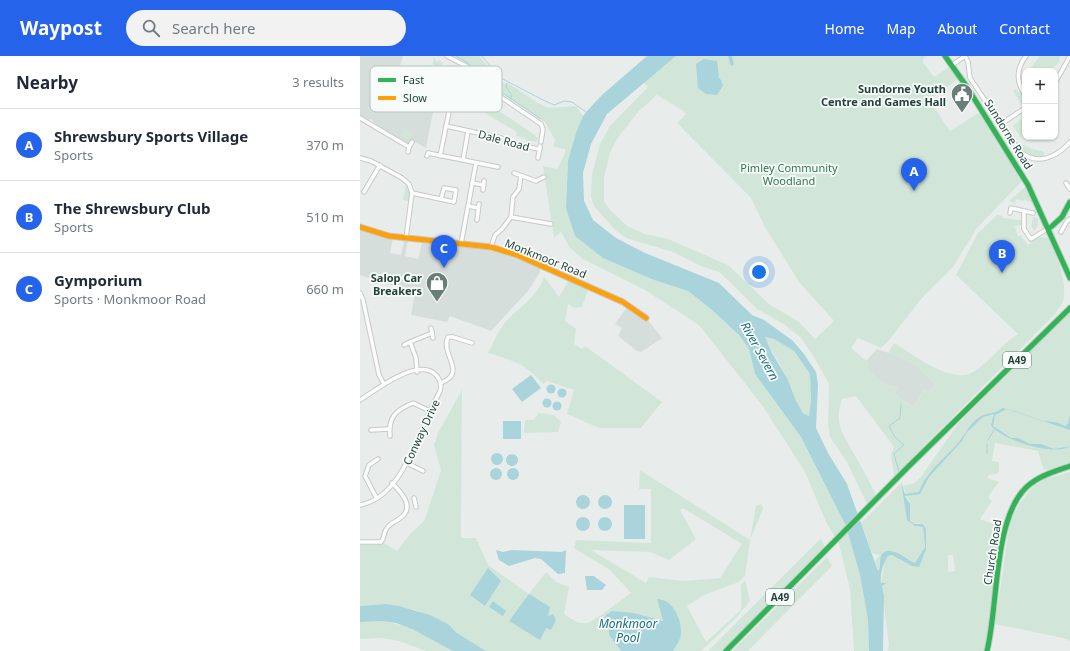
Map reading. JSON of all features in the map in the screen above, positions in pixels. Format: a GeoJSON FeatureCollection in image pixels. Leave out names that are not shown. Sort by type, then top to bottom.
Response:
{"type":"FeatureCollection","features":[{"type":"Feature","properties":{"kind":"main road","name":"Sundorne Road"},"geometry":{"type":"LineString","coordinates":[[945,56],[1014,160],[1033,194],[1070,278]]}},
{"type":"Feature","properties":{"kind":"main road"},"geometry":{"type":"LineString","coordinates":[[1049,229],[1062,217],[1070,202]]}},
{"type":"Feature","properties":{"kind":"main road","name":"Monkmoor Road"},"geometry":{"type":"LineString","coordinates":[[360,227],[375,233],[406,238],[491,247],[545,266],[606,296],[623,302],[646,318]]}},
{"type":"Feature","properties":{"kind":"main road","name":"A49"},"geometry":{"type":"LineString","coordinates":[[1065,312],[1070,303]]}},
{"type":"Feature","properties":{"kind":"main road","name":"A49"},"geometry":{"type":"LineString","coordinates":[[726,651],[908,467],[1070,308]]}},
{"type":"Feature","properties":{"kind":"main road","name":"Church Road"},"geometry":{"type":"LineString","coordinates":[[987,651],[992,629],[1002,541],[1009,512],[1020,494],[1034,481],[1045,474],[1070,466]]}},
{"type":"Feature","properties":{"kind":"street"},"geometry":{"type":"LineString","coordinates":[[447,56],[466,66]]}},
{"type":"Feature","properties":{"kind":"street"},"geometry":{"type":"LineString","coordinates":[[952,65],[958,58],[965,56]]}},
{"type":"Feature","properties":{"kind":"street","name":"Sundorne Road"},"geometry":{"type":"LineString","coordinates":[[965,56],[968,62],[970,78],[1015,146],[1025,156],[1037,160],[1049,158],[1060,152],[1070,142]]}},
{"type":"Feature","properties":{"kind":"street"},"geometry":{"type":"LineString","coordinates":[[1022,90],[1019,85],[1018,76],[1026,56]]}},
{"type":"Feature","properties":{"kind":"street"},"geometry":{"type":"LineString","coordinates":[[1058,78],[1070,56]]}},
{"type":"Feature","properties":{"kind":"street"},"geometry":{"type":"LineString","coordinates":[[502,98],[541,124],[543,129],[540,146]]}},
{"type":"Feature","properties":{"kind":"street"},"geometry":{"type":"LineString","coordinates":[[1001,124],[1022,110]]}},
{"type":"Feature","properties":{"kind":"street"},"geometry":{"type":"LineString","coordinates":[[440,156],[449,112]]}},
{"type":"Feature","properties":{"kind":"street"},"geometry":{"type":"LineString","coordinates":[[360,118],[409,150],[412,142]]}},
{"type":"Feature","properties":{"kind":"street","name":"Dale Road"},"geometry":{"type":"LineString","coordinates":[[446,126],[501,138],[515,145],[540,146],[538,158]]}},
{"type":"Feature","properties":{"kind":"street","name":"Dale Road"},"geometry":{"type":"LineString","coordinates":[[463,160],[468,131]]}},
{"type":"Feature","properties":{"kind":"street"},"geometry":{"type":"LineString","coordinates":[[537,134],[542,136]]}},
{"type":"Feature","properties":{"kind":"street"},"geometry":{"type":"LineString","coordinates":[[427,156],[428,153],[498,167]]}},
{"type":"Feature","properties":{"kind":"street"},"geometry":{"type":"LineString","coordinates":[[360,158],[380,165],[406,181],[412,193],[406,238]]}},
{"type":"Feature","properties":{"kind":"street"},"geometry":{"type":"LineString","coordinates":[[461,244],[476,163]]}},
{"type":"Feature","properties":{"kind":"street"},"geometry":{"type":"LineString","coordinates":[[364,192],[380,165]]}},
{"type":"Feature","properties":{"kind":"street"},"geometry":{"type":"LineString","coordinates":[[514,173],[536,181],[543,180]]}},
{"type":"Feature","properties":{"kind":"street"},"geometry":{"type":"LineString","coordinates":[[491,247],[495,235],[502,229],[511,217],[513,197],[519,189],[520,176]]}},
{"type":"Feature","properties":{"kind":"street"},"geometry":{"type":"LineString","coordinates":[[472,183],[483,188],[484,180]]}},
{"type":"Feature","properties":{"kind":"street"},"geometry":{"type":"LineString","coordinates":[[1066,183],[1070,187]]}},
{"type":"Feature","properties":{"kind":"street"},"geometry":{"type":"LineString","coordinates":[[412,193],[454,202],[456,190],[444,188],[441,199]]}},
{"type":"Feature","properties":{"kind":"street"},"geometry":{"type":"LineString","coordinates":[[508,194],[513,197]]}},
{"type":"Feature","properties":{"kind":"street"},"geometry":{"type":"LineString","coordinates":[[468,206],[478,206],[477,220]]}},
{"type":"Feature","properties":{"kind":"street"},"geometry":{"type":"LineString","coordinates":[[1010,213],[1011,208],[1033,213]]}},
{"type":"Feature","properties":{"kind":"street"},"geometry":{"type":"LineString","coordinates":[[1024,211],[1024,229],[1031,239],[1049,229]]}},
{"type":"Feature","properties":{"kind":"street"},"geometry":{"type":"LineString","coordinates":[[511,217],[550,221]]}},
{"type":"Feature","properties":{"kind":"street"},"geometry":{"type":"LineString","coordinates":[[1063,230],[1067,221],[1070,219]]}},
{"type":"Feature","properties":{"kind":"street"},"geometry":{"type":"LineString","coordinates":[[360,293],[363,300],[379,374],[384,384]]}},
{"type":"Feature","properties":{"kind":"street"},"geometry":{"type":"LineString","coordinates":[[404,345],[432,331],[433,338]]}},
{"type":"Feature","properties":{"kind":"street"},"geometry":{"type":"LineString","coordinates":[[360,400],[399,375],[417,372],[432,372],[437,376],[440,383],[449,379],[452,372],[452,363],[446,347],[447,338],[449,335],[472,343]]}},
{"type":"Feature","properties":{"kind":"street"},"geometry":{"type":"LineString","coordinates":[[467,341],[469,336]]}},
{"type":"Feature","properties":{"kind":"street"},"geometry":{"type":"LineString","coordinates":[[410,342],[416,358],[417,372]]}},
{"type":"Feature","properties":{"kind":"street","name":"Conway Drive"},"geometry":{"type":"LineString","coordinates":[[360,504],[376,497],[392,483],[407,463],[440,391],[440,383]]}},
{"type":"Feature","properties":{"kind":"street"},"geometry":{"type":"LineString","coordinates":[[390,436],[390,422],[394,415],[412,403],[418,403],[430,410]]}},
{"type":"Feature","properties":{"kind":"street"},"geometry":{"type":"LineString","coordinates":[[370,430],[376,428],[389,429]]}},
{"type":"Feature","properties":{"kind":"street"},"geometry":{"type":"LineString","coordinates":[[369,459],[372,463]]}},
{"type":"Feature","properties":{"kind":"street"},"geometry":{"type":"LineString","coordinates":[[376,497],[365,479],[366,471],[372,463],[378,459]]}},
{"type":"Feature","properties":{"kind":"street"},"geometry":{"type":"LineString","coordinates":[[407,463],[423,471]]}},
{"type":"Feature","properties":{"kind":"street"},"geometry":{"type":"LineString","coordinates":[[360,542],[381,542],[388,527],[404,516],[407,504],[404,496],[392,483]]}},
{"type":"Feature","properties":{"kind":"street"},"geometry":{"type":"LineString","coordinates":[[407,504],[416,505],[414,498]]}},
{"type":"Feature","properties":{"kind":"shaded area"},"geometry":{"type":"Polygon","coordinates":[[[360,56],[403,56],[400,66],[370,66],[370,112],[433,112],[426,148],[411,140],[409,145],[376,125],[371,119],[368,120],[360,116],[360,56]]]}},
{"type":"Feature","properties":{"kind":"shaded area"},"geometry":{"type":"Polygon","coordinates":[[[360,229],[367,233],[393,238],[390,253],[401,255],[404,240],[408,241],[405,256],[418,259],[422,243],[491,250],[540,267],[540,272],[528,291],[491,331],[450,316],[447,322],[411,315],[415,293],[360,275],[360,229]]]}},
{"type":"Feature","properties":{"kind":"shaded area"},"geometry":{"type":"Polygon","coordinates":[[[628,306],[646,318],[662,338],[641,352],[637,351],[618,336],[622,328],[615,324],[628,306]]]}},
{"type":"Feature","properties":{"kind":"shaded area"},"geometry":{"type":"Polygon","coordinates":[[[877,349],[901,357],[918,367],[935,384],[929,392],[924,390],[913,407],[894,394],[897,388],[881,382],[866,368],[869,364],[866,361],[877,349]]]}},
{"type":"Feature","properties":{"kind":"green space"},"geometry":{"type":"Polygon","coordinates":[[[454,56],[479,56],[487,66],[471,66],[454,56]]]}},
{"type":"Feature","properties":{"kind":"green space","name":"Pimley Community Woodland"},"geometry":{"type":"Polygon","coordinates":[[[676,56],[926,56],[923,59],[923,62],[934,77],[949,67],[958,79],[929,100],[950,131],[980,112],[1023,180],[977,228],[953,267],[921,299],[890,339],[881,348],[858,338],[851,348],[870,364],[866,368],[881,382],[897,388],[894,394],[913,407],[925,389],[929,392],[935,384],[913,365],[888,353],[894,343],[932,366],[943,371],[964,375],[979,368],[1018,334],[956,275],[978,233],[997,215],[1003,216],[1003,218],[1021,220],[1021,225],[1012,227],[1015,227],[1018,236],[1021,236],[1028,245],[1039,237],[1049,238],[1060,266],[1063,281],[1064,298],[1062,303],[1054,315],[894,476],[891,454],[894,447],[856,396],[842,399],[839,417],[842,431],[876,495],[867,504],[847,462],[830,437],[828,425],[829,384],[814,357],[801,338],[785,325],[757,309],[719,272],[701,266],[673,252],[626,238],[614,229],[594,206],[591,197],[592,174],[600,144],[610,126],[648,87],[643,82],[676,56]],[[657,95],[639,111],[619,136],[610,152],[604,178],[604,201],[610,210],[627,226],[645,234],[668,239],[728,265],[769,304],[799,322],[815,339],[834,321],[799,282],[765,227],[751,198],[678,124],[678,122],[686,114],[657,95]]]}},
{"type":"Feature","properties":{"kind":"green space"},"geometry":{"type":"Polygon","coordinates":[[[1040,56],[1060,56],[1059,62],[1053,68],[1030,68],[1040,56]]]}},
{"type":"Feature","properties":{"kind":"green space"},"geometry":{"type":"Polygon","coordinates":[[[435,57],[435,60],[438,62],[439,60],[443,63],[442,66],[432,64],[435,57]]]}},
{"type":"Feature","properties":{"kind":"green space"},"geometry":{"type":"Polygon","coordinates":[[[502,83],[511,85],[548,108],[576,106],[583,116],[568,161],[566,208],[654,280],[688,291],[711,309],[739,335],[749,349],[755,374],[801,437],[846,526],[860,575],[868,620],[869,651],[854,651],[850,589],[839,544],[827,524],[805,472],[762,405],[699,325],[645,290],[583,259],[570,248],[561,232],[554,238],[543,166],[557,169],[565,154],[565,149],[553,147],[555,140],[545,122],[502,93],[502,83]]]}},
{"type":"Feature","properties":{"kind":"green space"},"geometry":{"type":"Polygon","coordinates":[[[1016,89],[1022,94],[1022,105],[1013,91],[1016,89]]]}},
{"type":"Feature","properties":{"kind":"green space"},"geometry":{"type":"Polygon","coordinates":[[[484,112],[500,112],[535,135],[538,139],[537,142],[530,141],[529,144],[526,143],[527,140],[523,137],[521,140],[521,137],[516,136],[517,132],[484,112]]]}},
{"type":"Feature","properties":{"kind":"green space"},"geometry":{"type":"Polygon","coordinates":[[[1021,119],[1022,120],[1022,136],[1019,139],[1020,136],[1013,126],[1021,119]]]}},
{"type":"Feature","properties":{"kind":"green space"},"geometry":{"type":"Polygon","coordinates":[[[404,128],[413,134],[409,140],[400,135],[404,128]]]}},
{"type":"Feature","properties":{"kind":"green space"},"geometry":{"type":"Polygon","coordinates":[[[1017,142],[1033,149],[1031,157],[1024,153],[1017,142]]]}},
{"type":"Feature","properties":{"kind":"green space"},"geometry":{"type":"Polygon","coordinates":[[[1033,149],[1044,152],[1044,157],[1031,157],[1033,149]]]}},
{"type":"Feature","properties":{"kind":"green space"},"geometry":{"type":"Polygon","coordinates":[[[406,184],[410,192],[409,201],[403,200],[406,184]]]}},
{"type":"Feature","properties":{"kind":"green space"},"geometry":{"type":"Polygon","coordinates":[[[1025,187],[1032,201],[1031,205],[1031,202],[1026,201],[1025,198],[1024,201],[1016,199],[1015,203],[1009,201],[1025,187]]]}},
{"type":"Feature","properties":{"kind":"green space"},"geometry":{"type":"Polygon","coordinates":[[[1033,217],[1038,218],[1038,223],[1034,231],[1031,226],[1033,217]]]}},
{"type":"Feature","properties":{"kind":"green space"},"geometry":{"type":"Polygon","coordinates":[[[544,276],[559,297],[569,280],[588,290],[582,307],[574,308],[568,304],[565,321],[576,329],[574,344],[582,349],[585,346],[662,402],[641,428],[599,428],[567,414],[574,390],[547,381],[543,384],[537,377],[524,367],[488,353],[503,325],[532,297],[544,276]]]}},
{"type":"Feature","properties":{"kind":"green space"},"geometry":{"type":"Polygon","coordinates":[[[1070,312],[1070,462],[1046,470],[1043,468],[1038,451],[995,443],[992,461],[999,462],[999,472],[989,475],[987,478],[999,482],[988,497],[992,501],[980,519],[1001,527],[993,603],[984,651],[888,651],[889,645],[882,591],[882,586],[884,585],[881,584],[885,560],[888,556],[892,555],[912,566],[918,567],[926,547],[926,528],[919,523],[914,524],[910,521],[910,504],[903,486],[914,483],[920,478],[958,424],[1070,312]],[[948,555],[948,572],[955,571],[953,555],[948,555]]]}},
{"type":"Feature","properties":{"kind":"green space"},"geometry":{"type":"Polygon","coordinates":[[[764,337],[774,339],[794,351],[810,374],[811,401],[809,416],[797,405],[785,373],[764,337]]]}},
{"type":"Feature","properties":{"kind":"green space"},"geometry":{"type":"Polygon","coordinates":[[[462,390],[461,538],[476,538],[488,565],[529,594],[546,572],[556,582],[569,587],[564,614],[574,621],[580,623],[591,622],[631,593],[610,570],[574,548],[576,540],[651,543],[651,489],[639,489],[640,470],[750,540],[745,576],[739,582],[704,595],[687,606],[706,642],[741,610],[741,585],[745,580],[750,601],[736,618],[701,651],[673,651],[681,634],[678,615],[657,600],[663,621],[634,613],[612,611],[605,622],[609,627],[609,635],[621,651],[486,651],[457,633],[448,624],[416,610],[386,604],[360,606],[360,545],[380,545],[384,543],[397,551],[412,532],[424,521],[441,470],[434,445],[438,433],[462,390]],[[683,508],[680,510],[696,539],[669,560],[650,552],[591,550],[646,583],[649,577],[683,581],[720,578],[742,544],[683,508]]]}},
{"type":"Feature","properties":{"kind":"green space"},"geometry":{"type":"Polygon","coordinates":[[[539,413],[554,415],[561,422],[558,432],[524,433],[525,420],[534,420],[539,413]]]}},
{"type":"Feature","properties":{"kind":"green space"},"geometry":{"type":"Polygon","coordinates":[[[1070,472],[1070,641],[1063,638],[995,624],[1010,522],[1020,503],[1032,488],[1045,479],[1070,472]]]}},
{"type":"Feature","properties":{"kind":"green space"},"geometry":{"type":"Polygon","coordinates":[[[901,483],[906,501],[907,518],[917,527],[923,527],[925,547],[915,563],[894,551],[885,552],[881,557],[878,572],[875,561],[880,555],[872,553],[861,523],[901,483]]]}},
{"type":"Feature","properties":{"kind":"green space"},"geometry":{"type":"Polygon","coordinates":[[[762,504],[763,509],[750,540],[756,506],[762,504]]]}},
{"type":"Feature","properties":{"kind":"green space"},"geometry":{"type":"Polygon","coordinates":[[[821,538],[825,547],[722,651],[708,651],[821,538]]]}},
{"type":"Feature","properties":{"kind":"green space"},"geometry":{"type":"Polygon","coordinates":[[[827,557],[832,566],[748,651],[732,651],[827,557]]]}},
{"type":"Feature","properties":{"kind":"green space"},"geometry":{"type":"Polygon","coordinates":[[[382,621],[401,625],[419,632],[453,651],[426,651],[399,641],[382,638],[360,639],[360,622],[382,621]]]}},
{"type":"Feature","properties":{"kind":"water","name":"River Severn"},"geometry":{"type":"Polygon","coordinates":[[[647,56],[676,56],[607,114],[591,144],[583,173],[584,201],[593,220],[616,238],[645,253],[719,283],[752,315],[764,320],[793,341],[804,354],[816,372],[818,384],[816,428],[828,453],[847,484],[878,571],[881,556],[884,552],[893,551],[915,563],[925,547],[923,527],[915,526],[907,520],[901,481],[905,494],[919,492],[926,478],[959,442],[975,420],[981,416],[996,412],[1002,408],[1007,409],[995,415],[993,426],[1011,438],[1018,438],[1030,444],[1041,444],[1054,449],[1029,445],[1005,436],[996,431],[991,425],[994,414],[983,417],[966,433],[962,441],[929,477],[920,494],[905,496],[910,504],[910,521],[914,524],[922,524],[926,528],[926,549],[919,567],[912,566],[892,555],[888,556],[885,562],[881,573],[881,583],[886,583],[882,586],[884,596],[883,651],[869,651],[868,620],[860,575],[846,526],[801,437],[755,374],[749,349],[739,335],[711,309],[688,291],[654,280],[603,258],[575,236],[566,208],[568,161],[576,133],[583,116],[602,95],[647,56]],[[765,337],[772,353],[787,378],[796,401],[803,413],[809,416],[811,401],[810,374],[794,351],[774,339],[765,337]]]}},
{"type":"Feature","properties":{"kind":"water"},"geometry":{"type":"Polygon","coordinates":[[[704,59],[717,61],[719,78],[723,86],[717,95],[706,94],[698,88],[696,64],[704,59]]]}},
{"type":"Feature","properties":{"kind":"water"},"geometry":{"type":"Polygon","coordinates":[[[531,375],[541,388],[522,402],[512,389],[531,375]]]}},
{"type":"Feature","properties":{"kind":"water"},"geometry":{"type":"Polygon","coordinates":[[[551,384],[556,389],[551,394],[546,389],[551,384]]]}},
{"type":"Feature","properties":{"kind":"water"},"geometry":{"type":"Polygon","coordinates":[[[562,388],[567,393],[562,398],[557,393],[562,388]]]}},
{"type":"Feature","properties":{"kind":"water"},"geometry":{"type":"Polygon","coordinates":[[[547,398],[552,403],[547,408],[542,403],[547,398]]]}},
{"type":"Feature","properties":{"kind":"water"},"geometry":{"type":"Polygon","coordinates":[[[557,401],[562,406],[557,411],[552,406],[557,401]]]}},
{"type":"Feature","properties":{"kind":"water"},"geometry":{"type":"Polygon","coordinates":[[[1007,409],[1065,426],[1068,424],[1070,415],[1070,430],[1007,409]]]}},
{"type":"Feature","properties":{"kind":"water"},"geometry":{"type":"Polygon","coordinates":[[[503,421],[521,421],[521,439],[503,439],[503,421]]]}},
{"type":"Feature","properties":{"kind":"water"},"geometry":{"type":"Polygon","coordinates":[[[1070,446],[1063,449],[1054,449],[1070,446]]]}},
{"type":"Feature","properties":{"kind":"water"},"geometry":{"type":"Polygon","coordinates":[[[495,453],[499,453],[503,459],[499,465],[495,465],[491,461],[491,457],[495,453]]]}},
{"type":"Feature","properties":{"kind":"water"},"geometry":{"type":"Polygon","coordinates":[[[510,454],[514,454],[518,460],[514,466],[510,466],[506,462],[506,458],[510,454]]]}},
{"type":"Feature","properties":{"kind":"water"},"geometry":{"type":"Polygon","coordinates":[[[494,468],[498,468],[502,474],[498,480],[494,480],[490,476],[490,472],[494,468]]]}},
{"type":"Feature","properties":{"kind":"water"},"geometry":{"type":"Polygon","coordinates":[[[511,468],[515,468],[519,474],[515,480],[511,480],[507,476],[507,472],[511,468]]]}},
{"type":"Feature","properties":{"kind":"water"},"geometry":{"type":"Polygon","coordinates":[[[583,495],[588,497],[590,502],[588,507],[583,509],[578,507],[576,502],[578,497],[583,495]]]}},
{"type":"Feature","properties":{"kind":"water"},"geometry":{"type":"Polygon","coordinates":[[[605,495],[610,497],[612,502],[610,507],[605,509],[600,507],[598,502],[600,497],[605,495]]]}},
{"type":"Feature","properties":{"kind":"water"},"geometry":{"type":"Polygon","coordinates":[[[624,505],[645,505],[645,539],[624,539],[624,505]]]}},
{"type":"Feature","properties":{"kind":"water"},"geometry":{"type":"Polygon","coordinates":[[[583,517],[588,519],[590,524],[588,529],[583,531],[578,529],[576,524],[578,519],[583,517]]]}},
{"type":"Feature","properties":{"kind":"water"},"geometry":{"type":"Polygon","coordinates":[[[605,517],[610,519],[612,524],[610,529],[605,531],[600,529],[598,524],[600,519],[605,517]]]}},
{"type":"Feature","properties":{"kind":"water"},"geometry":{"type":"Polygon","coordinates":[[[496,550],[503,552],[511,550],[562,552],[566,550],[565,573],[558,574],[541,559],[535,558],[509,566],[499,560],[496,550]]]}},
{"type":"Feature","properties":{"kind":"water"},"geometry":{"type":"Polygon","coordinates":[[[488,568],[501,581],[485,606],[470,595],[488,568]]]}},
{"type":"Feature","properties":{"kind":"water"},"geometry":{"type":"Polygon","coordinates":[[[585,576],[594,576],[606,585],[602,590],[587,590],[585,576]]]}},
{"type":"Feature","properties":{"kind":"water"},"geometry":{"type":"Polygon","coordinates":[[[529,594],[550,607],[548,616],[553,614],[556,620],[551,630],[546,628],[540,640],[509,621],[529,594]]]}},
{"type":"Feature","properties":{"kind":"water","name":"Monkmoor Pool"},"geometry":{"type":"Polygon","coordinates":[[[657,599],[668,602],[672,606],[680,622],[681,635],[673,651],[621,651],[609,635],[609,627],[604,619],[606,615],[612,611],[634,613],[663,621],[657,599]]]}},
{"type":"Feature","properties":{"kind":"water"},"geometry":{"type":"Polygon","coordinates":[[[493,601],[506,611],[503,616],[489,607],[493,601]]]}},
{"type":"Feature","properties":{"kind":"water"},"geometry":{"type":"Polygon","coordinates":[[[386,604],[399,606],[430,615],[448,624],[457,633],[486,651],[453,651],[414,630],[396,623],[382,621],[360,622],[360,606],[386,604]]]}},
{"type":"Feature","properties":{"kind":"waterway"},"geometry":{"type":"LineString","coordinates":[[456,56],[471,66]]}},
{"type":"Feature","properties":{"kind":"waterway"},"geometry":{"type":"LineString","coordinates":[[482,56],[490,66]]}},
{"type":"Feature","properties":{"kind":"waterway"},"geometry":{"type":"LineString","coordinates":[[730,56],[732,64]]}},
{"type":"Feature","properties":{"kind":"waterway"},"geometry":{"type":"LineString","coordinates":[[502,79],[554,105],[564,101],[572,102],[586,112]]}},
{"type":"Feature","properties":{"kind":"waterway"},"geometry":{"type":"LineString","coordinates":[[507,83],[506,87],[511,94],[511,99]]}},
{"type":"Feature","properties":{"kind":"waterway"},"geometry":{"type":"LineString","coordinates":[[502,93],[541,119]]}},
{"type":"Feature","properties":{"kind":"waterway"},"geometry":{"type":"LineString","coordinates":[[899,472],[894,454],[904,445],[895,437],[889,426],[900,418],[901,404]]}},
{"type":"Feature","properties":{"kind":"waterway"},"geometry":{"type":"LineString","coordinates":[[988,440],[994,430]]}},
{"type":"Feature","properties":{"kind":"waterway"},"geometry":{"type":"LineString","coordinates":[[987,444],[987,453]]}},
{"type":"Feature","properties":{"kind":"traffic: fast"},"geometry":{"type":"LineString","coordinates":[[945,56],[967,87],[1028,185],[1070,278]]}},
{"type":"Feature","properties":{"kind":"traffic: fast"},"geometry":{"type":"LineString","coordinates":[[1051,227],[1062,217],[1070,202]]}},
{"type":"Feature","properties":{"kind":"traffic: fast"},"geometry":{"type":"LineString","coordinates":[[726,651],[908,467],[1070,308]]}},
{"type":"Feature","properties":{"kind":"traffic: fast"},"geometry":{"type":"LineString","coordinates":[[987,651],[991,633],[998,567],[1006,525],[1013,507],[1022,492],[1032,482],[1057,470],[1070,466]]}},
{"type":"Feature","properties":{"kind":"traffic: slow"},"geometry":{"type":"LineString","coordinates":[[360,227],[389,236],[491,247],[517,255],[623,302],[646,318]]}},
{"type":"Feature","properties":{"kind":"place","name":"Sundorne Youth Centre and Games Hall"},"geometry":{"type":"Point","coordinates":[962,114]}},
{"type":"Feature","properties":{"kind":"place","name":"Shrewsbury Sports Village"},"geometry":{"type":"Point","coordinates":[914,191]}},
{"type":"Feature","properties":{"kind":"place","name":"Gymporium"},"geometry":{"type":"Point","coordinates":[444,268]}},
{"type":"Feature","properties":{"kind":"place","name":"The Shrewsbury Club"},"geometry":{"type":"Point","coordinates":[1002,273]}},
{"type":"Feature","properties":{"kind":"place","name":"Salop Car Breakers"},"geometry":{"type":"Point","coordinates":[437,302]}}]}
